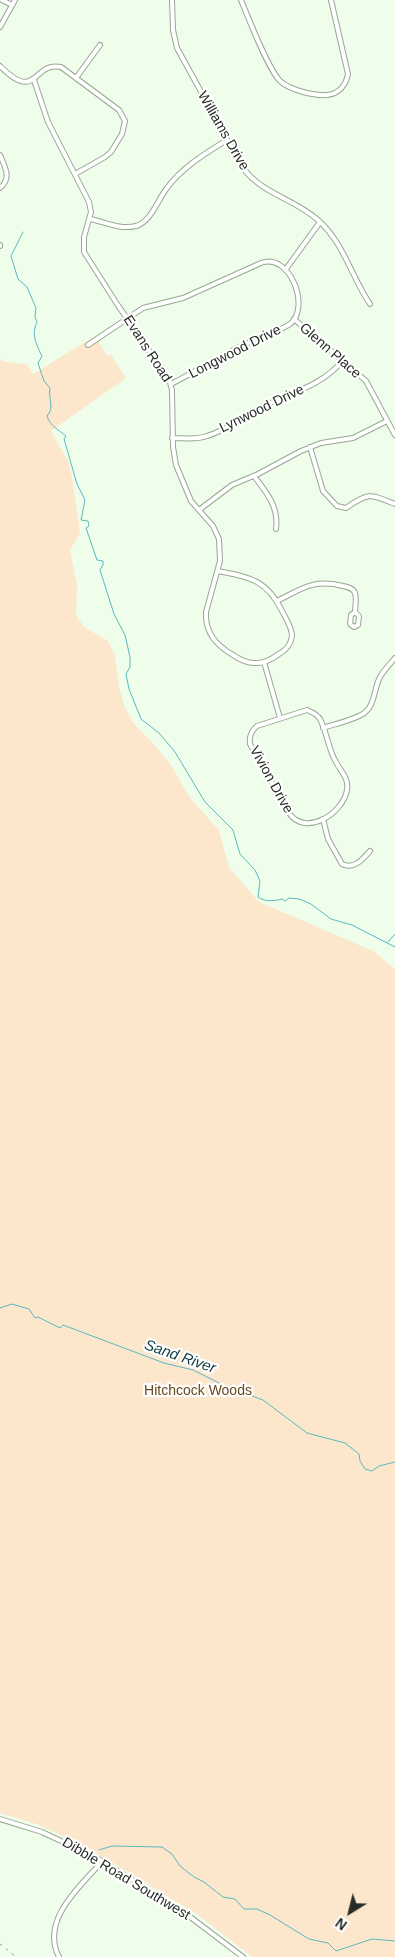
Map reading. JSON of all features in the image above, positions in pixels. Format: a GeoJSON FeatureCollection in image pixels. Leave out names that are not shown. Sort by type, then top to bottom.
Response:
{"type":"FeatureCollection","features":[{"type":"Feature","properties":{"kind":"street"},"geometry":{"type":"LineString","coordinates":[[2,0],[12,5]]}},
{"type":"Feature","properties":{"kind":"street"},"geometry":{"type":"LineString","coordinates":[[0,27],[15,0]]}},
{"type":"Feature","properties":{"kind":"street","name":"Williams Drive"},"geometry":{"type":"LineString","coordinates":[[172,0],[173,30],[177,48],[243,168],[254,181],[304,209],[320,222],[342,250],[370,304]]}},
{"type":"Feature","properties":{"kind":"street"},"geometry":{"type":"LineString","coordinates":[[241,0],[278,78],[285,85],[296,91],[326,95],[341,88],[348,74],[331,0]]}},
{"type":"Feature","properties":{"kind":"street"},"geometry":{"type":"LineString","coordinates":[[76,78],[100,45]]}},
{"type":"Feature","properties":{"kind":"street"},"geometry":{"type":"LineString","coordinates":[[0,66],[21,82],[27,83],[34,80],[45,69],[56,66],[61,67],[120,110],[125,124],[120,139],[112,152],[74,174]]}},
{"type":"Feature","properties":{"kind":"street","name":"Evans Road"},"geometry":{"type":"LineString","coordinates":[[34,80],[48,122],[88,198],[91,212],[84,237],[84,252],[167,375],[171,384],[172,438],[175,459],[183,486],[191,500],[213,526],[218,539],[220,556],[206,612],[210,633],[222,648],[242,660],[254,663],[264,662]]}},
{"type":"Feature","properties":{"kind":"street"},"geometry":{"type":"LineString","coordinates":[[90,219],[121,226],[140,224],[147,219],[174,179],[209,151],[227,140]]}},
{"type":"Feature","properties":{"kind":"street"},"geometry":{"type":"LineString","coordinates":[[0,155],[7,177],[6,183],[0,188]]}},
{"type":"Feature","properties":{"kind":"street"},"geometry":{"type":"LineString","coordinates":[[88,345],[148,306],[183,298],[266,261],[274,262],[286,269],[320,222]]}},
{"type":"Feature","properties":{"kind":"street","name":"Longwood Drive"},"geometry":{"type":"LineString","coordinates":[[171,384],[247,343],[289,324],[294,319],[299,303],[292,277],[286,269]]}},
{"type":"Feature","properties":{"kind":"street","name":"Glenn Place"},"geometry":{"type":"LineString","coordinates":[[294,319],[343,360],[369,386],[395,435]]}},
{"type":"Feature","properties":{"kind":"street","name":"Lynwood Drive"},"geometry":{"type":"LineString","coordinates":[[172,438],[198,438],[212,434],[270,403],[319,381],[335,370],[343,360]]}},
{"type":"Feature","properties":{"kind":"street"},"geometry":{"type":"LineString","coordinates":[[199,510],[232,484],[254,476],[310,447],[328,441],[355,437],[387,421]]}},
{"type":"Feature","properties":{"kind":"street"},"geometry":{"type":"LineString","coordinates":[[310,447],[323,491],[337,506],[346,508],[358,499],[370,495],[395,504]]}},
{"type":"Feature","properties":{"kind":"street"},"geometry":{"type":"LineString","coordinates":[[254,476],[274,504],[277,520],[276,529]]}},
{"type":"Feature","properties":{"kind":"street"},"geometry":{"type":"LineString","coordinates":[[217,571],[247,578],[259,583],[272,594],[288,623],[291,639],[285,650],[264,662],[280,718]]}},
{"type":"Feature","properties":{"kind":"street"},"geometry":{"type":"LineString","coordinates":[[277,601],[309,585],[326,582],[353,589],[356,596],[355,612]]}},
{"type":"Feature","properties":{"kind":"street"},"geometry":{"type":"LineString","coordinates":[[323,728],[358,717],[366,711],[373,701],[380,677],[395,658]]}},
{"type":"Feature","properties":{"kind":"street","name":"Vivion Drive"},"geometry":{"type":"LineString","coordinates":[[307,710],[319,718],[331,753],[344,774],[347,784],[343,801],[332,813],[323,819],[303,824],[292,818],[250,744],[250,736],[255,728],[280,718],[307,710]]}},
{"type":"Feature","properties":{"kind":"street"},"geometry":{"type":"LineString","coordinates":[[323,819],[328,839],[342,864],[354,866],[370,850]]}},
{"type":"Feature","properties":{"kind":"street","name":"Dibble Road Southwest"},"geometry":{"type":"LineString","coordinates":[[0,1819],[42,1832],[97,1858],[181,1910],[243,1957]]}},
{"type":"Feature","properties":{"kind":"street"},"geometry":{"type":"LineString","coordinates":[[59,1957],[54,1933],[58,1919],[67,1903],[98,1866],[97,1858]]}},
{"type":"Feature","properties":{"kind":"green space","name":"Hitchcock Woods"},"geometry":{"type":"Polygon","coordinates":[[[95,336],[107,356],[111,355],[126,378],[51,431],[69,463],[80,533],[70,550],[77,585],[76,615],[84,627],[108,641],[115,655],[119,687],[125,708],[134,724],[171,765],[190,798],[219,830],[229,867],[259,902],[373,951],[395,969],[395,1957],[252,1957],[198,1915],[85,1846],[36,1824],[0,1813],[0,359],[5,362],[27,364],[33,374],[95,336]]]}},
{"type":"Feature","properties":{"kind":"waterway"},"geometry":{"type":"LineString","coordinates":[[23,232],[11,256],[18,279],[27,287],[36,308],[35,317],[37,322],[34,335],[42,356],[38,363],[44,381],[50,388],[51,409],[47,416],[52,425],[66,436],[64,439],[77,484],[85,500],[81,520],[88,521],[89,526],[86,528],[97,560],[103,561],[100,570],[114,614],[125,635],[130,657],[130,667],[126,674],[129,689],[141,719],[159,733],[175,752],[205,802],[233,830],[240,854],[255,870],[260,881],[258,897],[270,901],[282,899],[285,901],[289,898],[299,899],[311,904],[331,919],[352,925],[395,947]]}},
{"type":"Feature","properties":{"kind":"waterway"},"geometry":{"type":"LineString","coordinates":[[388,942],[395,934]]}},
{"type":"Feature","properties":{"kind":"waterway","name":"Sand River"},"geometry":{"type":"LineString","coordinates":[[0,1308],[12,1304],[29,1309],[35,1318],[38,1317],[60,1328],[63,1325],[164,1363],[193,1370],[223,1385],[263,1400],[307,1433],[345,1443],[359,1454],[360,1461],[365,1469],[372,1471],[379,1466],[395,1462]]}},
{"type":"Feature","properties":{"kind":"waterway"},"geometry":{"type":"LineString","coordinates":[[99,1850],[112,1846],[162,1847],[172,1854],[180,1866],[223,1897],[235,1899],[244,1909],[257,1909],[270,1915],[309,1939],[328,1943],[336,1951],[372,1939],[395,1941]]}},
{"type":"Feature","properties":{"kind":"railway"},"geometry":{"type":"LineString","coordinates":[[0,1944],[16,1957]]}}]}
